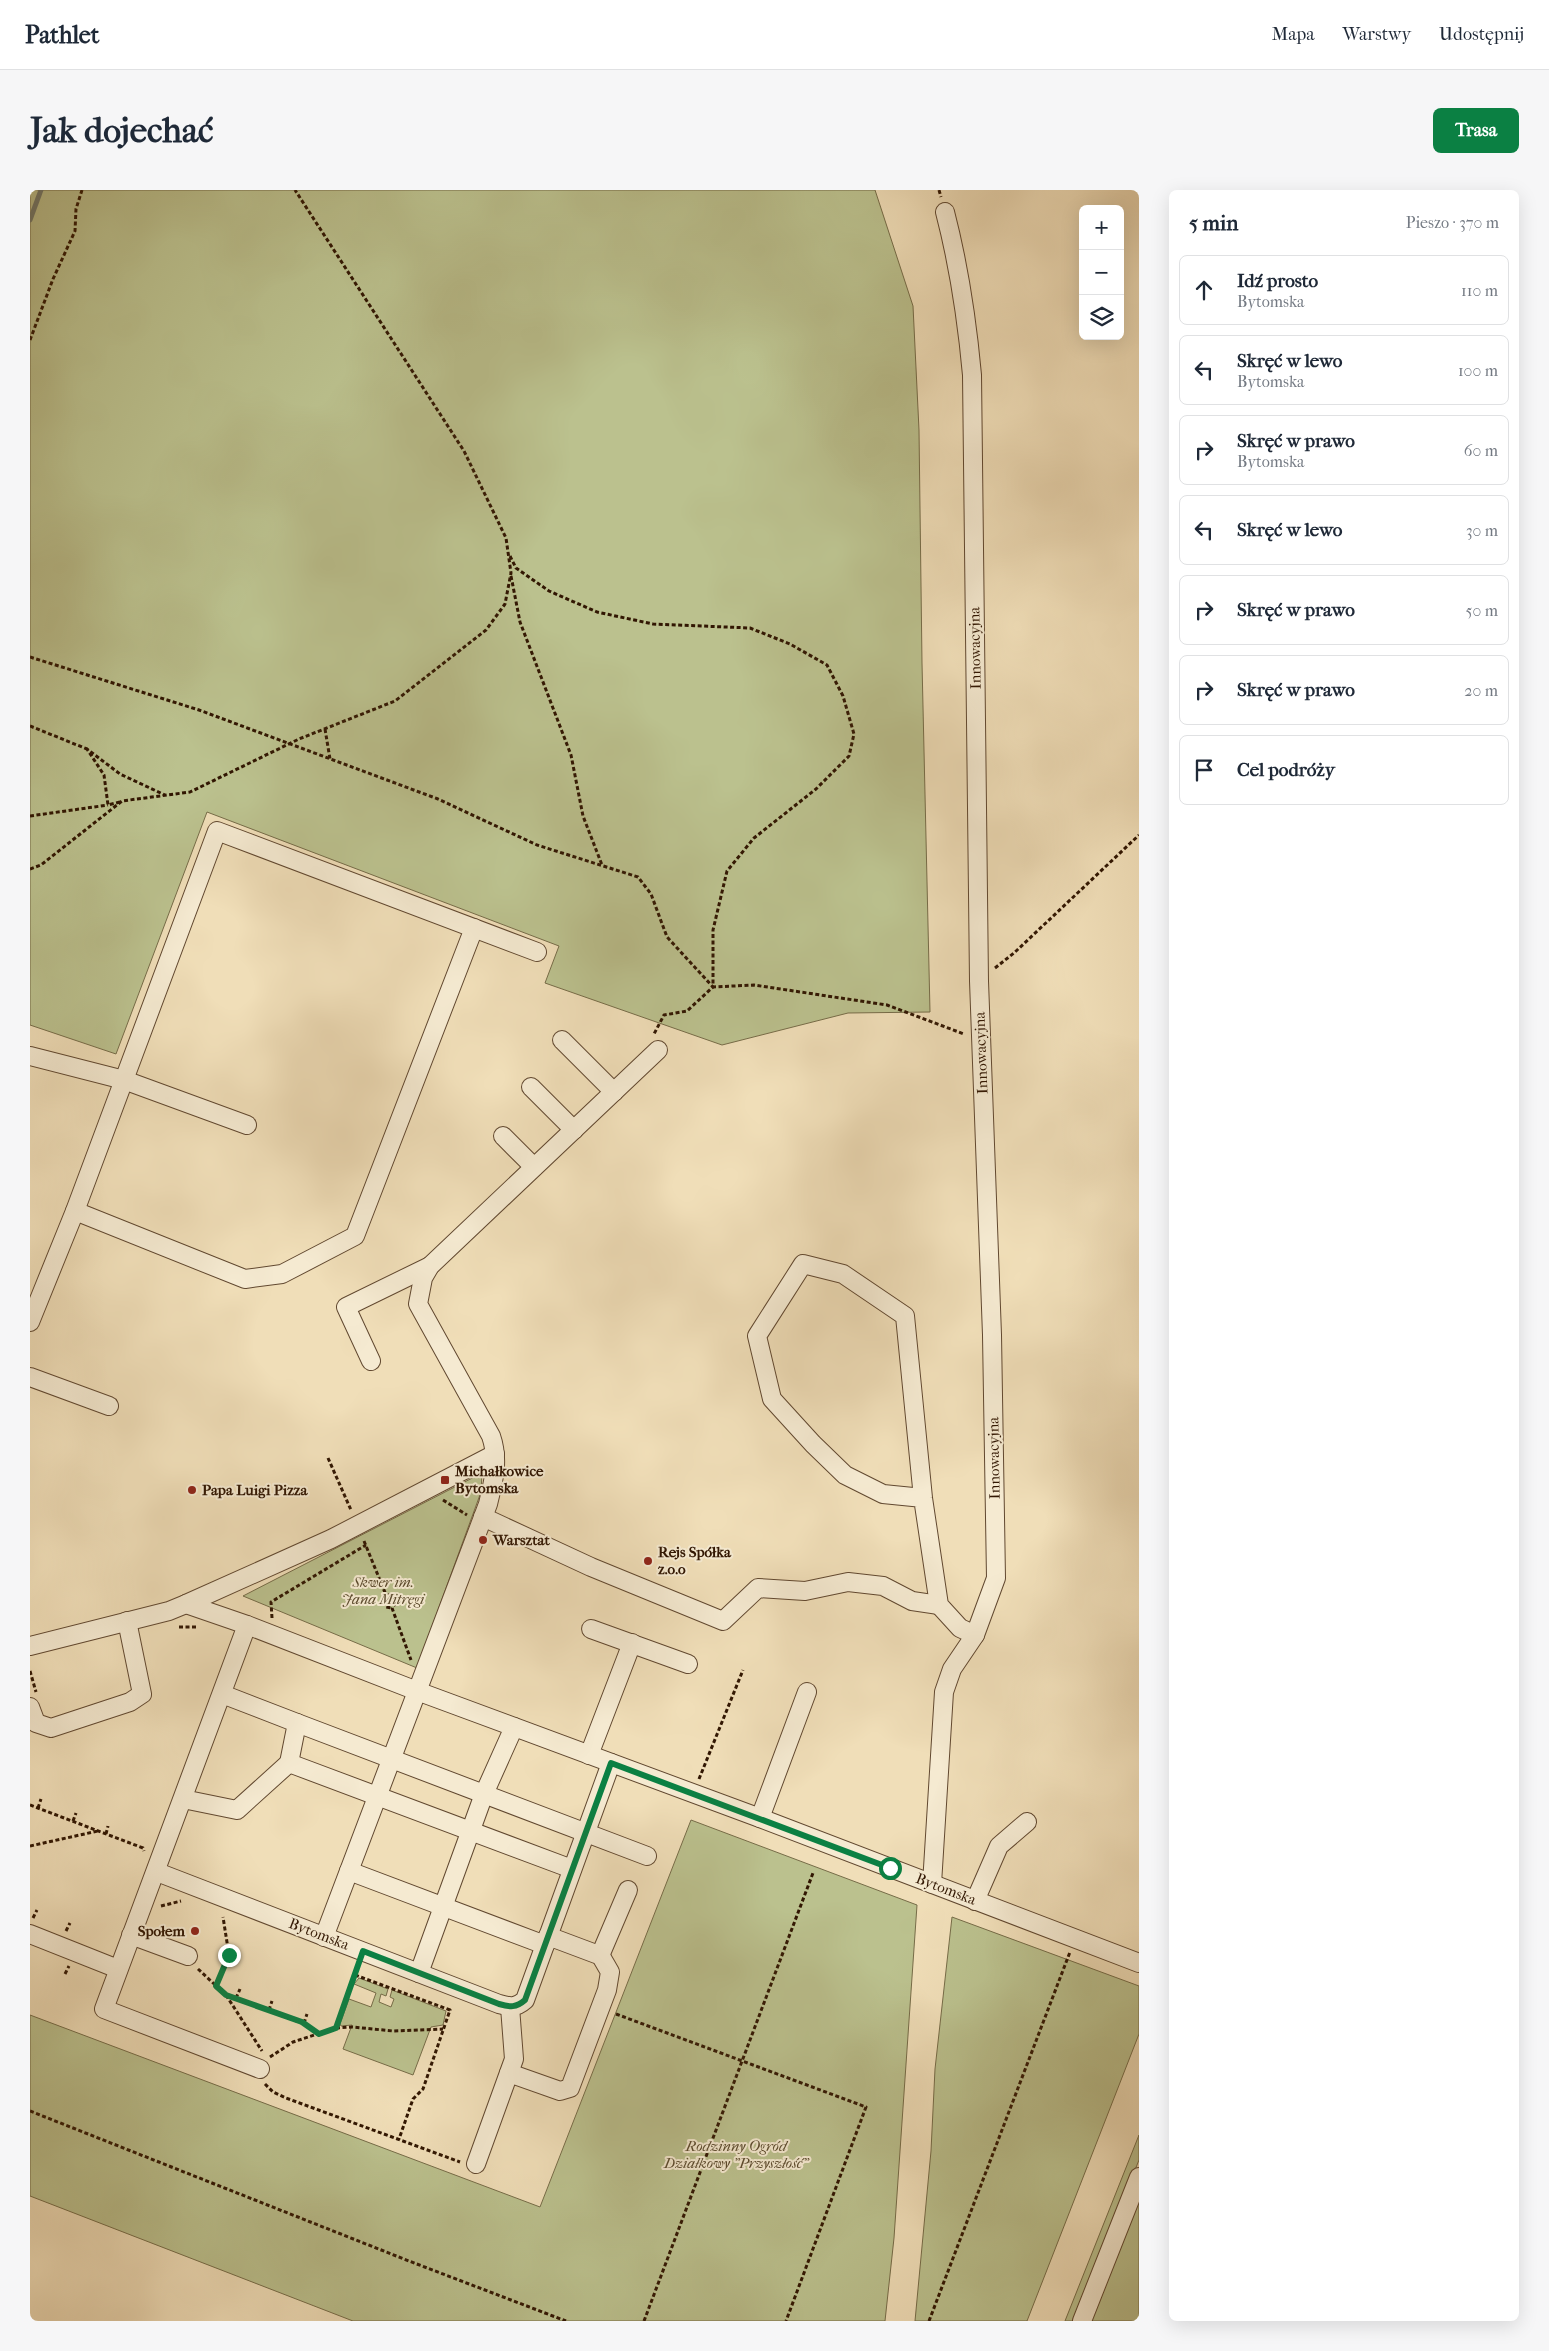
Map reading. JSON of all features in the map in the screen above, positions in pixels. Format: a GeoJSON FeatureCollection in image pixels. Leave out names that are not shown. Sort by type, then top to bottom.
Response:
{"type":"FeatureCollection","features":[{"type":"Feature","properties":{"kind":"street","name":"Innowacyjna"},"geometry":{"type":"LineString","coordinates":[[932,1884],[944,1692],[952,1669],[975,1635],[996,1578],[992,1335],[978,981],[972,375],[965,305],[956,255],[945,212]]}},
{"type":"Feature","properties":{"kind":"street"},"geometry":{"type":"LineString","coordinates":[[30,1322],[75,1211],[217,831],[537,952]]}},
{"type":"Feature","properties":{"kind":"street"},"geometry":{"type":"LineString","coordinates":[[75,1211],[245,1278],[282,1274],[355,1236],[474,928]]}},
{"type":"Feature","properties":{"kind":"street"},"geometry":{"type":"LineString","coordinates":[[562,1040],[614,1092]]}},
{"type":"Feature","properties":{"kind":"street"},"geometry":{"type":"LineString","coordinates":[[324,1937],[482,1520],[494,1482],[495,1454],[490,1436],[418,1304],[423,1278],[430,1266],[658,1050]]}},
{"type":"Feature","properties":{"kind":"street"},"geometry":{"type":"LineString","coordinates":[[30,1056],[124,1080],[247,1125]]}},
{"type":"Feature","properties":{"kind":"street"},"geometry":{"type":"LineString","coordinates":[[531,1087],[574,1130]]}},
{"type":"Feature","properties":{"kind":"street"},"geometry":{"type":"LineString","coordinates":[[503,1136],[534,1167]]}},
{"type":"Feature","properties":{"kind":"street"},"geometry":{"type":"LineString","coordinates":[[923,1498],[884,1494],[845,1475],[772,1400],[757,1336],[803,1264],[843,1274],[906,1316],[923,1498],[939,1606],[960,1628],[975,1635]]}},
{"type":"Feature","properties":{"kind":"street"},"geometry":{"type":"LineString","coordinates":[[371,1361],[346,1307],[430,1266]]}},
{"type":"Feature","properties":{"kind":"street"},"geometry":{"type":"LineString","coordinates":[[30,1377],[109,1406]]}},
{"type":"Feature","properties":{"kind":"street"},"geometry":{"type":"LineString","coordinates":[[30,1646],[169,1611],[186,1604],[358,1525],[495,1454]]}},
{"type":"Feature","properties":{"kind":"street"},"geometry":{"type":"LineString","coordinates":[[482,1520],[722,1620],[758,1588],[805,1591],[848,1582],[883,1586],[912,1601],[939,1606]]}},
{"type":"Feature","properties":{"kind":"street","name":"Bytomska"},"geometry":{"type":"LineString","coordinates":[[186,1604],[247,1625],[417,1691],[760,1818],[1139,1964]]}},
{"type":"Feature","properties":{"kind":"street"},"geometry":{"type":"LineString","coordinates":[[34,1702],[36,1723],[51,1728],[130,1702],[142,1694],[127,1621]]}},
{"type":"Feature","properties":{"kind":"street"},"geometry":{"type":"LineString","coordinates":[[247,1625],[104,2009],[260,2069]]}},
{"type":"Feature","properties":{"kind":"street"},"geometry":{"type":"LineString","coordinates":[[591,1628],[688,1664]]}},
{"type":"Feature","properties":{"kind":"street"},"geometry":{"type":"LineString","coordinates":[[589,1755],[632,1643]]}},
{"type":"Feature","properties":{"kind":"street"},"geometry":{"type":"LineString","coordinates":[[760,1818],[807,1692]]}},
{"type":"Feature","properties":{"kind":"street"},"geometry":{"type":"LineString","coordinates":[[222,1694],[647,1856]]}},
{"type":"Feature","properties":{"kind":"street"},"geometry":{"type":"LineString","coordinates":[[183,1799],[237,1810],[289,1763],[297,1723]]}},
{"type":"Feature","properties":{"kind":"street"},"geometry":{"type":"LineString","coordinates":[[419,1973],[484,1794],[514,1727]]}},
{"type":"Feature","properties":{"kind":"street"},"geometry":{"type":"LineString","coordinates":[[289,1763],[572,1869]]}},
{"type":"Feature","properties":{"kind":"street"},"geometry":{"type":"LineString","coordinates":[[472,2164],[514,2059],[510,2007],[519,2005],[525,2000],[611,1763]]}},
{"type":"Feature","properties":{"kind":"street"},"geometry":{"type":"LineString","coordinates":[[975,1901],[999,1846],[1027,1822]]}},
{"type":"Feature","properties":{"kind":"street"},"geometry":{"type":"LineString","coordinates":[[349,1871],[444,1907],[546,1941],[596,1954],[602,1951],[628,1890]]}},
{"type":"Feature","properties":{"kind":"street","name":"Bytomska"},"geometry":{"type":"LineString","coordinates":[[156,1872],[510,2007]]}},
{"type":"Feature","properties":{"kind":"street"},"geometry":{"type":"LineString","coordinates":[[36,1928],[118,1969]]}},
{"type":"Feature","properties":{"kind":"street"},"geometry":{"type":"LineString","coordinates":[[132,1935],[188,1956]]}},
{"type":"Feature","properties":{"kind":"street"},"geometry":{"type":"LineString","coordinates":[[509,2073],[560,2091],[570,2088],[607,1990],[610,1972],[599,1953]]}},
{"type":"Feature","properties":{"kind":"street"},"geometry":{"type":"LineString","coordinates":[[1082,2321],[1139,2177]]}},
{"type":"Feature","properties":{"kind":"path"},"geometry":{"type":"LineString","coordinates":[[30,340],[53,279],[75,231],[76,209],[82,190]]}},
{"type":"Feature","properties":{"kind":"path"},"geometry":{"type":"LineString","coordinates":[[295,190],[464,451],[506,538],[520,622],[571,754],[583,816],[602,866]]}},
{"type":"Feature","properties":{"kind":"path"},"geometry":{"type":"LineString","coordinates":[[508,553],[516,568],[549,591],[597,612],[653,624],[750,628],[790,644],[827,665],[843,696],[854,734],[850,756],[816,789],[754,838],[727,871],[713,930],[714,987]]}},
{"type":"Feature","properties":{"kind":"path"},"geometry":{"type":"LineString","coordinates":[[30,816],[190,792],[288,744],[395,701],[486,630],[505,604],[511,573]]}},
{"type":"Feature","properties":{"kind":"path"},"geometry":{"type":"LineString","coordinates":[[30,657],[199,710],[438,799],[537,845],[638,877],[651,894],[667,937],[714,987]]}},
{"type":"Feature","properties":{"kind":"path"},"geometry":{"type":"LineString","coordinates":[[30,726],[87,749],[120,774],[165,795]]}},
{"type":"Feature","properties":{"kind":"path"},"geometry":{"type":"LineString","coordinates":[[325,729],[330,760]]}},
{"type":"Feature","properties":{"kind":"path"},"geometry":{"type":"LineString","coordinates":[[87,749],[104,775],[108,804]]}},
{"type":"Feature","properties":{"kind":"path"},"geometry":{"type":"LineString","coordinates":[[30,869],[42,865],[122,801]]}},
{"type":"Feature","properties":{"kind":"path"},"geometry":{"type":"LineString","coordinates":[[978,981],[1014,953],[1139,835]]}},
{"type":"Feature","properties":{"kind":"path"},"geometry":{"type":"LineString","coordinates":[[658,1050],[654,1032],[664,1015],[686,1011],[714,987],[754,985],[887,1005],[981,1040]]}},
{"type":"Feature","properties":{"kind":"path"},"geometry":{"type":"LineString","coordinates":[[328,1458],[358,1525],[386,1595],[384,1603],[386,1607],[392,1608]]}},
{"type":"Feature","properties":{"kind":"path"},"geometry":{"type":"LineString","coordinates":[[426,1490],[482,1520]]}},
{"type":"Feature","properties":{"kind":"path"},"geometry":{"type":"LineString","coordinates":[[273,1621],[271,1602],[366,1545]]}},
{"type":"Feature","properties":{"kind":"path"},"geometry":{"type":"LineString","coordinates":[[386,1595],[394,1598],[395,1604],[392,1608],[412,1662],[409,1668]]}},
{"type":"Feature","properties":{"kind":"path"},"geometry":{"type":"LineString","coordinates":[[690,1777],[698,1780],[743,1670]]}},
{"type":"Feature","properties":{"kind":"path"},"geometry":{"type":"LineString","coordinates":[[30,1671],[34,1702]]}},
{"type":"Feature","properties":{"kind":"path"},"geometry":{"type":"LineString","coordinates":[[38,1808],[41,1799]]}},
{"type":"Feature","properties":{"kind":"path"},"geometry":{"type":"LineString","coordinates":[[30,1805],[144,1848],[146,1857]]}},
{"type":"Feature","properties":{"kind":"path"},"geometry":{"type":"LineString","coordinates":[[72,1821],[76,1813]]}},
{"type":"Feature","properties":{"kind":"path"},"geometry":{"type":"LineString","coordinates":[[106,1834],[108,1826]]}},
{"type":"Feature","properties":{"kind":"path"},"geometry":{"type":"LineString","coordinates":[[30,1846],[98,1831]]}},
{"type":"Feature","properties":{"kind":"path"},"geometry":{"type":"LineString","coordinates":[[644,2321],[813,1873]]}},
{"type":"Feature","properties":{"kind":"path"},"geometry":{"type":"LineString","coordinates":[[216,1986],[229,1955],[223,1917]]}},
{"type":"Feature","properties":{"kind":"path"},"geometry":{"type":"LineString","coordinates":[[30,1918],[36,1928]]}},
{"type":"Feature","properties":{"kind":"path"},"geometry":{"type":"LineString","coordinates":[[58,1929],[66,1932]]}},
{"type":"Feature","properties":{"kind":"path"},"geometry":{"type":"LineString","coordinates":[[336,2028],[363,1951]]}},
{"type":"Feature","properties":{"kind":"path"},"geometry":{"type":"LineString","coordinates":[[188,1956],[193,1965],[226,1995],[267,2060],[293,2042],[336,2028],[352,2027],[393,2031],[444,2029]]}},
{"type":"Feature","properties":{"kind":"path"},"geometry":{"type":"LineString","coordinates":[[929,2321],[1067,1960]]}},
{"type":"Feature","properties":{"kind":"path"},"geometry":{"type":"LineString","coordinates":[[355,1975],[450,2010],[423,2089],[413,2099],[399,2139]]}},
{"type":"Feature","properties":{"kind":"path"},"geometry":{"type":"LineString","coordinates":[[236,1998],[240,1988]]}},
{"type":"Feature","properties":{"kind":"path"},"geometry":{"type":"LineString","coordinates":[[226,1995],[304,2023],[319,2034]]}},
{"type":"Feature","properties":{"kind":"path"},"geometry":{"type":"LineString","coordinates":[[268,2010],[272,2001]]}},
{"type":"Feature","properties":{"kind":"path"},"geometry":{"type":"LineString","coordinates":[[613,2013],[866,2107],[786,2321]]}},
{"type":"Feature","properties":{"kind":"path"},"geometry":{"type":"LineString","coordinates":[[304,2023],[307,2014]]}},
{"type":"Feature","properties":{"kind":"path"},"geometry":{"type":"LineString","coordinates":[[260,2069],[263,2082],[274,2092],[472,2164]]}},
{"type":"Feature","properties":{"kind":"path"},"geometry":{"type":"LineString","coordinates":[[30,2111],[566,2321]]}},
{"type":"Feature","properties":{"kind":"green space"},"geometry":{"type":"Polygon","coordinates":[[[30,190],[875,190],[913,306],[919,430],[930,1012],[848,1013],[722,1045],[545,983],[559,946],[207,812],[116,1054],[30,1025],[30,190]]]}},
{"type":"Feature","properties":{"kind":"green space","name":"Skwer im. Jana Mitręgi"},"geometry":{"type":"Polygon","coordinates":[[[482,1473],[481,1492],[417,1668],[243,1596],[482,1473]]]}},
{"type":"Feature","properties":{"kind":"green space","name":"Rodzinny Ogród Działkowy \"Przyszłość\""},"geometry":{"type":"Polygon","coordinates":[[[691,1820],[917,1905],[894,2238],[885,2321],[353,2321],[30,2196],[30,2015],[540,2207],[691,1820]]]}},
{"type":"Feature","properties":{"kind":"green space"},"geometry":{"type":"Polygon","coordinates":[[[952,1917],[1139,1986],[1139,2034],[1027,2321],[915,2321],[931,2151],[935,2069],[952,1917]]]}},
{"type":"Feature","properties":{"kind":"green space"},"geometry":{"type":"Polygon","coordinates":[[[359,1978],[388,1989],[386,1996],[381,1994],[379,2002],[391,2007],[394,1999],[390,1997],[392,1990],[446,2011],[443,2025],[431,2027],[413,2075],[343,2049],[352,2025],[341,2026],[340,2024],[349,1999],[371,2007],[376,1993],[354,1984],[359,1978]]]}},
{"type":"Feature","properties":{"kind":"green space"},"geometry":{"type":"Polygon","coordinates":[[[1139,2135],[1139,2160],[1074,2321],[1065,2321],[1139,2135]]]}},
{"type":"Feature","properties":{"kind":"green space"},"geometry":{"type":"Polygon","coordinates":[[[1139,2190],[1139,2321],[1087,2321],[1139,2190]]]}},
{"type":"Feature","properties":{"kind":"waterway"},"geometry":{"type":"LineString","coordinates":[[30,220],[41,190]]}},
{"type":"Feature","properties":{"kind":"place","name":"Michałkowice Bytomska"},"geometry":{"type":"Point","coordinates":[445,1480]}},
{"type":"Feature","properties":{"kind":"place","name":"Papa Luigi Pizza"},"geometry":{"type":"Point","coordinates":[192,1490]}},
{"type":"Feature","properties":{"kind":"place","name":"Warsztat"},"geometry":{"type":"Point","coordinates":[483,1540]}},
{"type":"Feature","properties":{"kind":"place","name":"Rejs Spółka z.o.o"},"geometry":{"type":"Point","coordinates":[648,1561]}},
{"type":"Feature","properties":{"kind":"place","name":"Społem"},"geometry":{"type":"Point","coordinates":[195,1931]}},
{"type":"Feature","properties":{"kind":"route"},"geometry":{"type":"LineString","coordinates":[[229,1955],[216,1986],[226,1995],[302,2022],[319,2034],[336,2028],[363,1951],[499,2004],[510,2007],[519,2005],[525,2000],[611,1763],[890,1868]]}}]}
